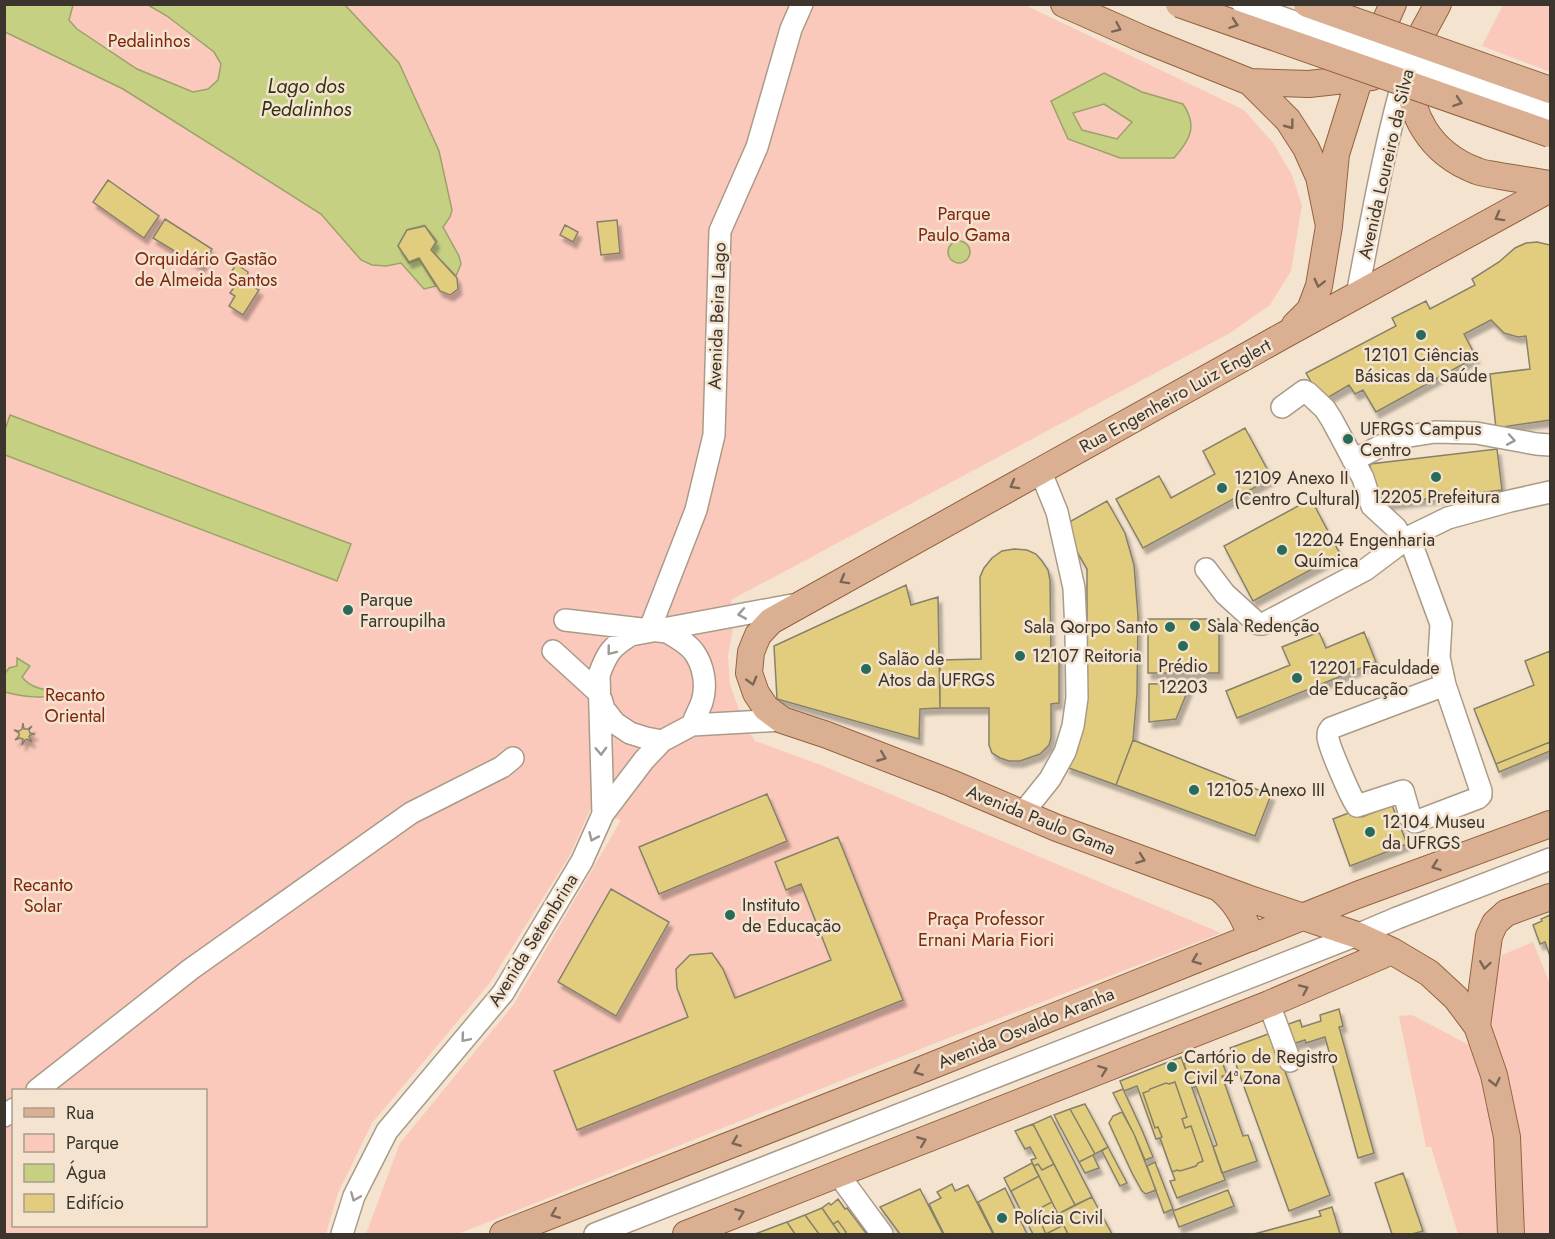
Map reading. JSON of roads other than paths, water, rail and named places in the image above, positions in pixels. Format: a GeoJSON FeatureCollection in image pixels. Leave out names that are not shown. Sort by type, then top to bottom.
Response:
{"type":"FeatureCollection","features":[{"type":"Feature","properties":{"kind":"main road"},"geometry":{"type":"LineString","coordinates":[[1064,4],[1250,82],[1309,84],[1359,80],[1380,76],[1396,68],[1412,52]]}},
{"type":"Feature","properties":{"kind":"main road"},"geometry":{"type":"LineString","coordinates":[[1179,4],[1551,135]]}},
{"type":"Feature","properties":{"kind":"main road"},"geometry":{"type":"LineString","coordinates":[[1307,4],[1551,90]]}},
{"type":"Feature","properties":{"kind":"main road"},"geometry":{"type":"LineString","coordinates":[[1286,334],[1310,310],[1319,286],[1329,226],[1336,154],[1359,80],[1393,4]]}},
{"type":"Feature","properties":{"kind":"main road","name":"Avenida Loureiro da Silva"},"geometry":{"type":"LineString","coordinates":[[1412,52],[1438,4]]}},
{"type":"Feature","properties":{"kind":"main road"},"geometry":{"type":"LineString","coordinates":[[1412,52],[1409,80],[1414,108],[1422,128],[1451,159],[1478,172],[1551,187]]}},
{"type":"Feature","properties":{"kind":"main road"},"geometry":{"type":"LineString","coordinates":[[1250,82],[1287,120],[1306,148],[1319,177],[1329,226]]}},
{"type":"Feature","properties":{"kind":"main road","name":"Rua Engenheiro Luiz Englert"},"geometry":{"type":"LineString","coordinates":[[799,604],[1551,187]]}},
{"type":"Feature","properties":{"kind":"main road","name":"Avenida Paulo Gama"},"geometry":{"type":"LineString","coordinates":[[799,604],[771,621],[758,635],[751,652],[749,674],[756,693],[766,708],[782,720],[951,783],[1057,828],[1217,887],[1357,935],[1392,951],[1429,973],[1456,998],[1477,1026]]}},
{"type":"Feature","properties":{"kind":"main road","name":"Avenida Osvaldo Aranha"},"geometry":{"type":"LineString","coordinates":[[503,1234],[1302,916],[1551,824]]}},
{"type":"Feature","properties":{"kind":"main road"},"geometry":{"type":"LineString","coordinates":[[1217,887],[1240,910],[1251,938]]}},
{"type":"Feature","properties":{"kind":"main road"},"geometry":{"type":"LineString","coordinates":[[1512,1234],[1507,1137],[1494,1075],[1477,1026],[1489,936],[1495,923],[1506,913],[1551,897]]}},
{"type":"Feature","properties":{"kind":"main road"},"geometry":{"type":"LineString","coordinates":[[686,1234],[1269,1004],[1392,951]]}},
{"type":"Feature","properties":{"kind":"street","name":"Avenida Beira Lago"},"geometry":{"type":"LineString","coordinates":[[649,631],[696,510],[714,435],[720,231],[757,147],[791,29],[802,4]]}},
{"type":"Feature","properties":{"kind":"street"},"geometry":{"type":"LineString","coordinates":[[1243,4],[1551,112]]}},
{"type":"Feature","properties":{"kind":"street","name":"Avenida Loureiro da Silva"},"geometry":{"type":"LineString","coordinates":[[1357,295],[1378,181],[1395,108],[1412,52]]}},
{"type":"Feature","properties":{"kind":"street"},"geometry":{"type":"LineString","coordinates":[[1282,407],[1304,391],[1325,409],[1364,478],[1372,506],[1406,539],[1442,624],[1439,657],[1445,685],[1481,795],[1415,822],[1411,819],[1403,791],[1357,806],[1341,773],[1328,739],[1328,732],[1331,728],[1445,685]]}},
{"type":"Feature","properties":{"kind":"street"},"geometry":{"type":"LineString","coordinates":[[1353,460],[1397,438],[1435,432],[1476,433],[1551,445]]}},
{"type":"Feature","properties":{"kind":"street"},"geometry":{"type":"LineString","coordinates":[[1022,814],[1050,778],[1065,752],[1073,726],[1077,698],[1074,588],[1057,512],[1041,470]]}},
{"type":"Feature","properties":{"kind":"street"},"geometry":{"type":"LineString","coordinates":[[1206,569],[1225,594],[1258,624],[1263,624],[1365,570],[1406,539],[1448,518],[1551,492]]}},
{"type":"Feature","properties":{"kind":"street","name":"Avenida Setembrina"},"geometry":{"type":"LineString","coordinates":[[342,1234],[354,1196],[387,1131],[503,993],[582,861],[603,814],[599,675],[605,658],[616,644],[631,635],[799,604]]}},
{"type":"Feature","properties":{"kind":"street"},"geometry":{"type":"LineString","coordinates":[[565,620],[667,632],[682,640],[694,652],[702,668],[705,685],[702,702],[692,724]]}},
{"type":"Feature","properties":{"kind":"street"},"geometry":{"type":"LineString","coordinates":[[553,651],[599,693],[604,709],[615,723],[630,733],[662,741]]}},
{"type":"Feature","properties":{"kind":"street","name":"Avenida Paulo Gama"},"geometry":{"type":"LineString","coordinates":[[603,814],[644,760],[662,741],[692,724],[782,720]]}},
{"type":"Feature","properties":{"kind":"street"},"geometry":{"type":"LineString","coordinates":[[38,1089],[191,969],[411,813],[502,766],[513,758]]}},
{"type":"Feature","properties":{"kind":"street"},"geometry":{"type":"LineString","coordinates":[[595,1234],[1551,859]]}},
{"type":"Feature","properties":{"kind":"street"},"geometry":{"type":"LineString","coordinates":[[1269,1004],[1290,1061]]}},
{"type":"Feature","properties":{"kind":"street"},"geometry":{"type":"LineString","coordinates":[[838,1174],[882,1234]]}},
{"type":"Feature","properties":{"kind":"water","name":"Lago dos Pedalinhos"},"geometry":{"type":"Polygon","coordinates":[[[4,5],[73,5],[69,20],[77,29],[137,69],[193,92],[208,89],[218,80],[221,64],[214,52],[167,16],[148,5],[345,5],[399,63],[439,151],[452,210],[443,227],[461,264],[456,276],[431,250],[437,241],[424,225],[407,230],[398,246],[409,263],[419,259],[436,286],[424,289],[401,263],[386,266],[372,265],[361,260],[321,214],[123,89],[5,32],[4,5]]]}},
{"type":"Feature","properties":{"kind":"water"},"geometry":{"type":"Polygon","coordinates":[[[1104,73],[1142,92],[1183,104],[1190,119],[1190,132],[1188,139],[1174,158],[1120,158],[1068,139],[1051,101],[1104,73]],[[1104,104],[1073,113],[1082,130],[1117,139],[1132,122],[1104,104]]]}},
{"type":"Feature","properties":{"kind":"water"},"geometry":{"type":"Polygon","coordinates":[[[959,241],[967,244],[970,252],[967,260],[959,263],[951,260],[948,252],[951,244],[959,241]]]}},
{"type":"Feature","properties":{"kind":"water"},"geometry":{"type":"Polygon","coordinates":[[[10,415],[351,544],[337,581],[5,455],[5,430],[10,415]]]}},
{"type":"Feature","properties":{"kind":"water"},"geometry":{"type":"Polygon","coordinates":[[[17,658],[30,666],[22,677],[31,685],[63,692],[43,697],[5,692],[5,671],[17,666],[17,658]]]}},
{"type":"Feature","properties":{"kind":"place","name":"12101 Ciências Básicas da Saúde"},"geometry":{"type":"Point","coordinates":[1421,335]}},
{"type":"Feature","properties":{"kind":"place","name":"UFRGS Campus Centro"},"geometry":{"type":"Point","coordinates":[1348,439]}},
{"type":"Feature","properties":{"kind":"place","name":"12205 Prefeitura"},"geometry":{"type":"Point","coordinates":[1436,477]}},
{"type":"Feature","properties":{"kind":"place","name":"12109 Anexo II (Centro Cultural)"},"geometry":{"type":"Point","coordinates":[1222,488]}},
{"type":"Feature","properties":{"kind":"place","name":"12204 Engenharia Química"},"geometry":{"type":"Point","coordinates":[1282,550]}},
{"type":"Feature","properties":{"kind":"place","name":"Parque Farroupilha"},"geometry":{"type":"Point","coordinates":[348,610]}},
{"type":"Feature","properties":{"kind":"place","name":"Sala Redenção"},"geometry":{"type":"Point","coordinates":[1195,626]}},
{"type":"Feature","properties":{"kind":"place","name":"Sala Qorpo Santo"},"geometry":{"type":"Point","coordinates":[1170,627]}},
{"type":"Feature","properties":{"kind":"place","name":"Prédio 12203"},"geometry":{"type":"Point","coordinates":[1183,646]}},
{"type":"Feature","properties":{"kind":"place","name":"12107 Reitoria"},"geometry":{"type":"Point","coordinates":[1020,656]}},
{"type":"Feature","properties":{"kind":"place","name":"Salão de Atos da UFRGS"},"geometry":{"type":"Point","coordinates":[866,669]}},
{"type":"Feature","properties":{"kind":"place","name":"12201 Faculdade de Educação"},"geometry":{"type":"Point","coordinates":[1297,678]}},
{"type":"Feature","properties":{"kind":"place","name":"12105 Anexo III"},"geometry":{"type":"Point","coordinates":[1194,790]}},
{"type":"Feature","properties":{"kind":"place","name":"12104 Museu da UFRGS"},"geometry":{"type":"Point","coordinates":[1370,832]}},
{"type":"Feature","properties":{"kind":"place","name":"Instituto de Educação"},"geometry":{"type":"Point","coordinates":[730,915]}},
{"type":"Feature","properties":{"kind":"place","name":"Cartório de Registro Civil 4ª Zona"},"geometry":{"type":"Point","coordinates":[1172,1067]}},
{"type":"Feature","properties":{"kind":"place","name":"Polícia Civil"},"geometry":{"type":"Point","coordinates":[1002,1218]}},
{"type":"Feature","properties":{"kind":"park label","name":"Pedalinhos"},"geometry":{"type":"Point","coordinates":[149,41]}},
{"type":"Feature","properties":{"kind":"park label","name":"Parque Paulo Gama"},"geometry":{"type":"Point","coordinates":[964,224]}},
{"type":"Feature","properties":{"kind":"park label","name":"Orquidário Gastão de Almeida Santos"},"geometry":{"type":"Point","coordinates":[206,269]}},
{"type":"Feature","properties":{"kind":"park label","name":"Recanto Oriental"},"geometry":{"type":"Point","coordinates":[75,705]}},
{"type":"Feature","properties":{"kind":"park label","name":"Recanto Solar"},"geometry":{"type":"Point","coordinates":[43,895]}},
{"type":"Feature","properties":{"kind":"park label","name":"Praça Professor Ernani Maria Fiori"},"geometry":{"type":"Point","coordinates":[986,929]}}]}
